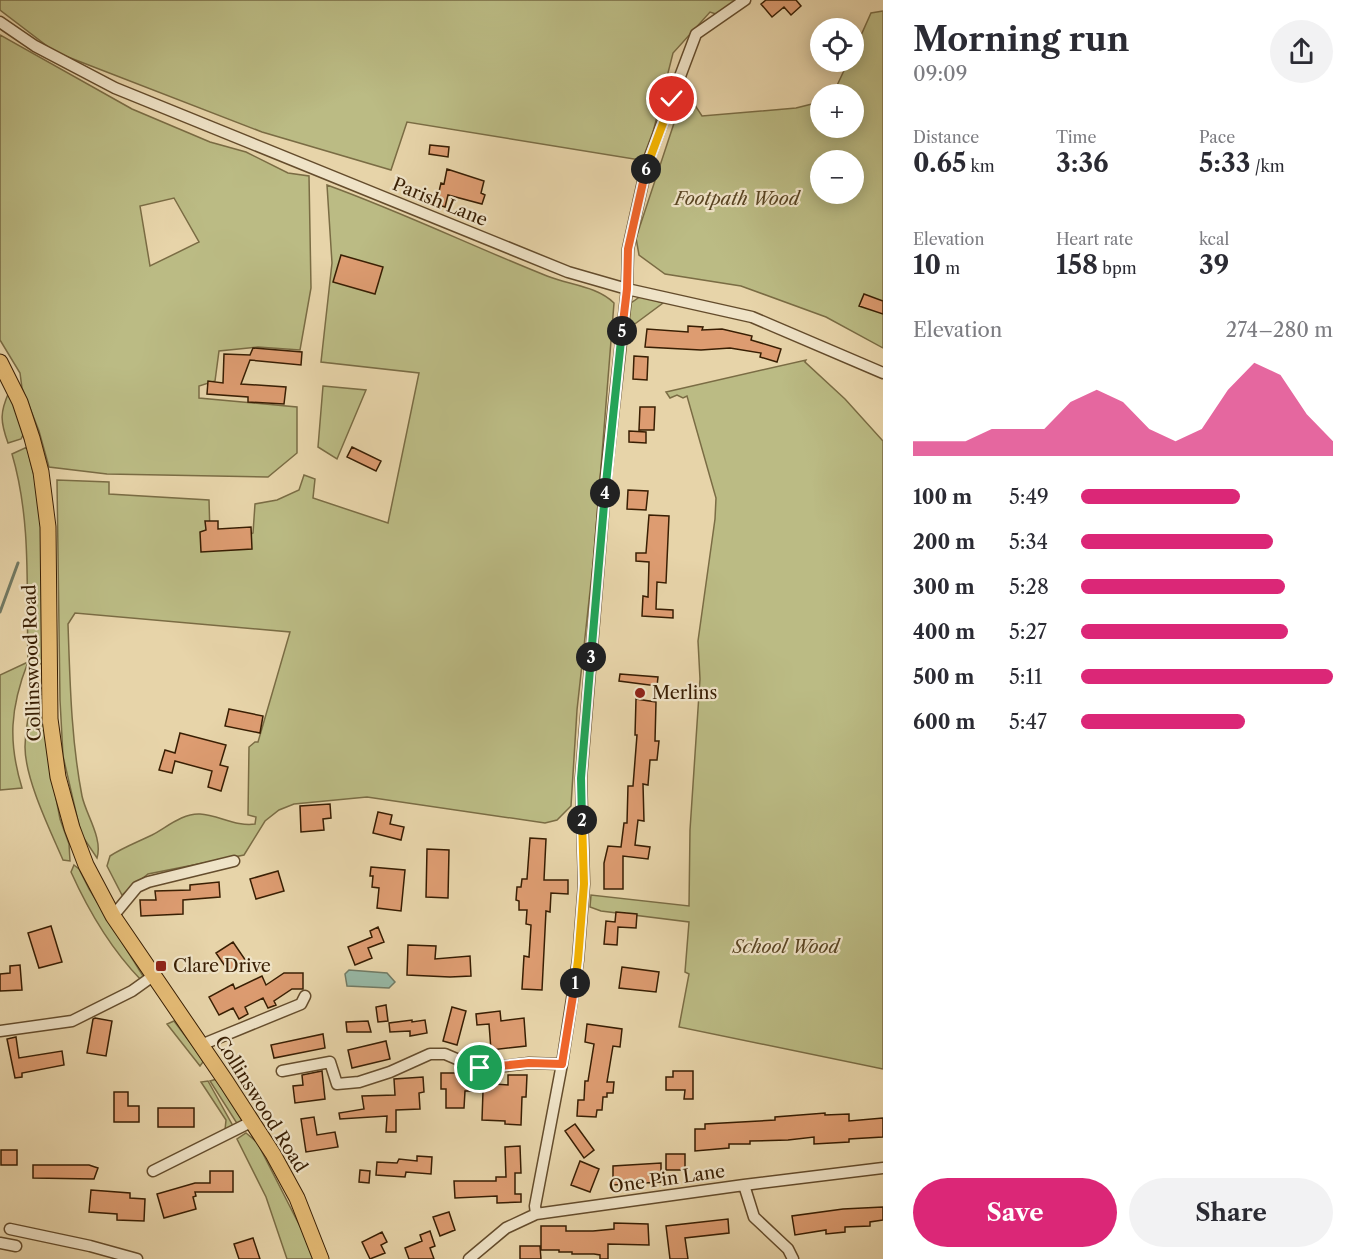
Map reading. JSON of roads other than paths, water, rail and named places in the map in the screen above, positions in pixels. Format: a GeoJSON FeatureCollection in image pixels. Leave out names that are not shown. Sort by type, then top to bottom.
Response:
{"type":"FeatureCollection","features":[{"type":"Feature","properties":{"kind":"main road","name":"Collinswood Road"},"geometry":{"type":"LineString","coordinates":[[0,362],[20,402],[41,472],[48,527],[50,719],[58,777],[72,828],[86,866],[113,916],[273,1154],[297,1198],[321,1259]]}},
{"type":"Feature","properties":{"kind":"street"},"geometry":{"type":"LineString","coordinates":[[536,1214],[535,1206],[562,1064],[578,960],[584,884],[581,778],[606,477],[627,289],[628,249],[647,164],[696,34],[745,0]]}},
{"type":"Feature","properties":{"kind":"street","name":"Parish Lane"},"geometry":{"type":"LineString","coordinates":[[0,22],[35,46],[115,88],[568,272],[627,289],[752,317],[883,373]]}},
{"type":"Feature","properties":{"kind":"street"},"geometry":{"type":"LineString","coordinates":[[113,916],[137,888],[148,882],[234,861]]}},
{"type":"Feature","properties":{"kind":"street"},"geometry":{"type":"LineString","coordinates":[[0,1031],[72,1022],[132,991],[153,976]]}},
{"type":"Feature","properties":{"kind":"street"},"geometry":{"type":"LineString","coordinates":[[201,1045],[301,1004],[305,996]]}},
{"type":"Feature","properties":{"kind":"street"},"geometry":{"type":"LineString","coordinates":[[282,1071],[330,1062],[337,1084],[359,1082],[390,1072],[430,1054],[445,1054],[480,1068],[529,1063],[562,1064]]}},
{"type":"Feature","properties":{"kind":"street"},"geometry":{"type":"LineString","coordinates":[[153,1171],[251,1122]]}},
{"type":"Feature","properties":{"kind":"street","name":"One Pin Lane"},"geometry":{"type":"LineString","coordinates":[[469,1259],[506,1228],[536,1214],[883,1168]]}},
{"type":"Feature","properties":{"kind":"street"},"geometry":{"type":"LineString","coordinates":[[744,1185],[754,1216],[788,1249],[793,1259]]}},
{"type":"Feature","properties":{"kind":"street"},"geometry":{"type":"LineString","coordinates":[[10,1229],[90,1246],[137,1259]]}},
{"type":"Feature","properties":{"kind":"street"},"geometry":{"type":"LineString","coordinates":[[0,1243],[16,1246]]}},
{"type":"Feature","properties":{"kind":"waterway"},"geometry":{"type":"LineString","coordinates":[[0,612],[18,563]]}},
{"type":"Feature","properties":{"kind":"place","name":"Merlins"},"geometry":{"type":"Point","coordinates":[640,693]}},
{"type":"Feature","properties":{"kind":"place","name":"Clare Drive"},"geometry":{"type":"Point","coordinates":[161,966]}},
{"type":"Feature","properties":{"kind":"park label","name":"Footpath Wood"},"geometry":{"type":"Point","coordinates":[737,199]}},
{"type":"Feature","properties":{"kind":"park label","name":"School Wood"},"geometry":{"type":"Point","coordinates":[786,947]}}]}
